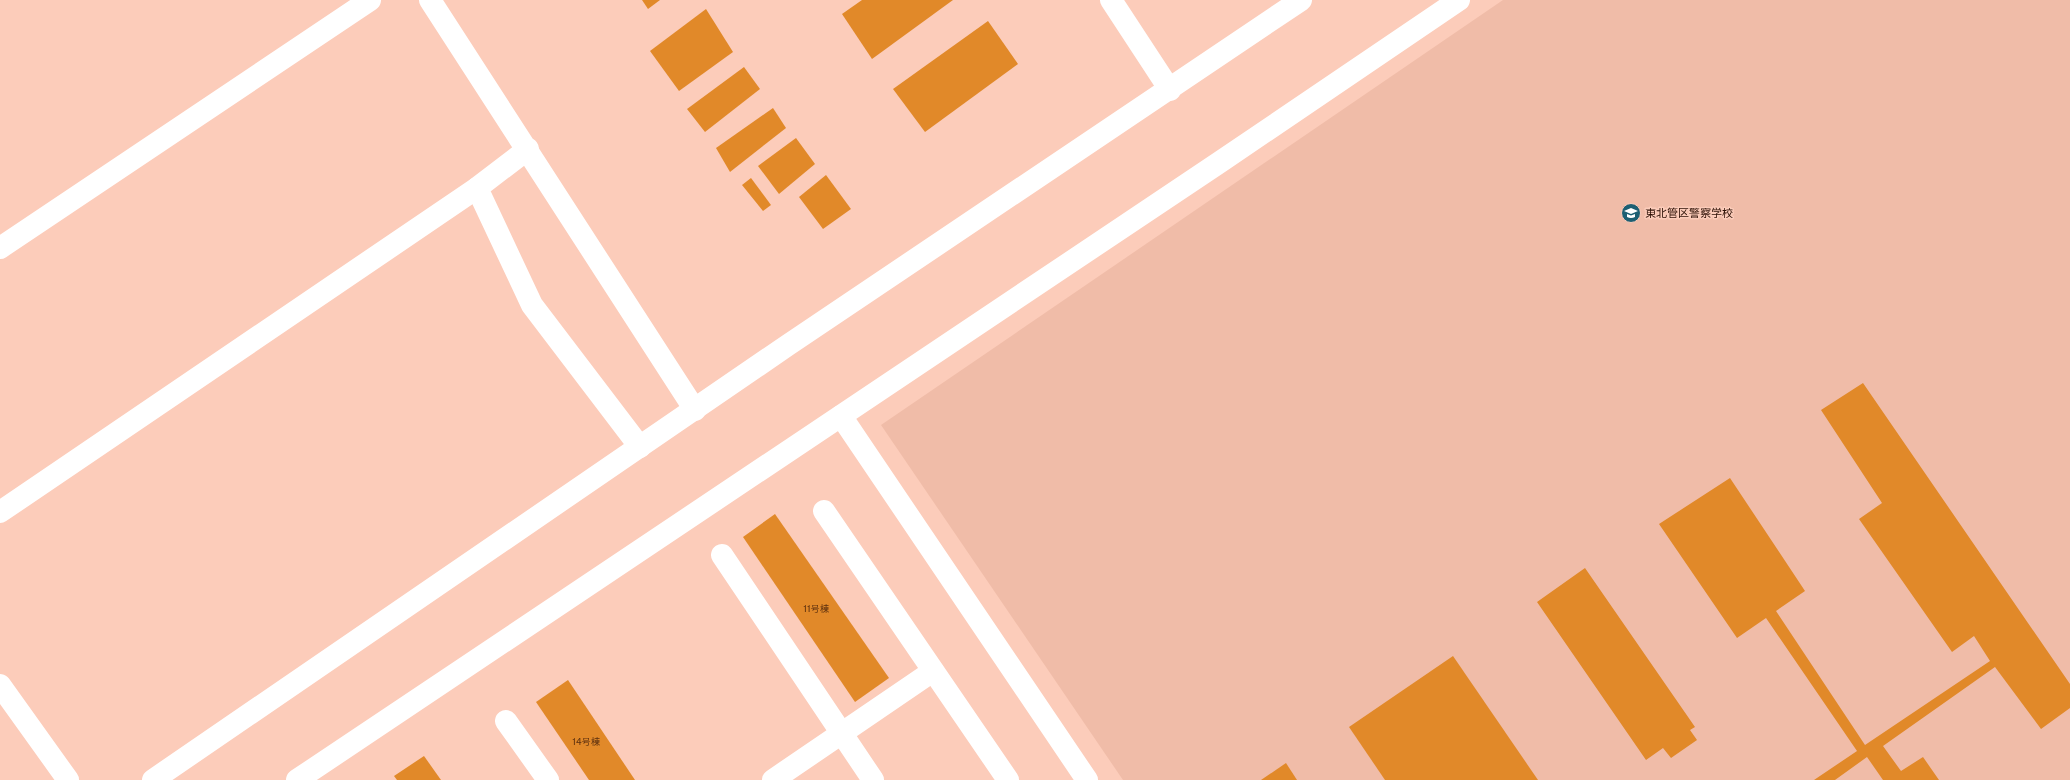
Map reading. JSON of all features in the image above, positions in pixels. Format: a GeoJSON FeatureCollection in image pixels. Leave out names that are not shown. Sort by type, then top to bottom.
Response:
{"type":"FeatureCollection","features":[{"type":"Feature","properties":{"kind":"street"},"geometry":{"type":"LineString","coordinates":[[0,248],[370,0]]}},
{"type":"Feature","properties":{"kind":"street"},"geometry":{"type":"LineString","coordinates":[[430,0],[528,149],[694,410]]}},
{"type":"Feature","properties":{"kind":"street"},"geometry":{"type":"LineString","coordinates":[[1111,0],[1170,90]]}},
{"type":"Feature","properties":{"kind":"street"},"geometry":{"type":"LineString","coordinates":[[153,780],[694,410],[1170,90],[1301,0]]}},
{"type":"Feature","properties":{"kind":"street"},"geometry":{"type":"LineString","coordinates":[[296,780],[1220,162],[1459,0]]}},
{"type":"Feature","properties":{"kind":"street"},"geometry":{"type":"LineString","coordinates":[[0,512],[477,188],[528,149]]}},
{"type":"Feature","properties":{"kind":"street"},"geometry":{"type":"LineString","coordinates":[[477,188],[532,305],[640,447]]}},
{"type":"Feature","properties":{"kind":"street"},"geometry":{"type":"LineString","coordinates":[[841,416],[1087,780]]}},
{"type":"Feature","properties":{"kind":"street"},"geometry":{"type":"LineString","coordinates":[[824,511],[1008,780]]}},
{"type":"Feature","properties":{"kind":"street"},"geometry":{"type":"LineString","coordinates":[[722,554],[873,780]]}},
{"type":"Feature","properties":{"kind":"street"},"geometry":{"type":"LineString","coordinates":[[773,780],[933,671]]}},
{"type":"Feature","properties":{"kind":"street"},"geometry":{"type":"LineString","coordinates":[[0,685],[68,780]]}},
{"type":"Feature","properties":{"kind":"street"},"geometry":{"type":"LineString","coordinates":[[506,721],[548,780]]}},
{"type":"Feature","properties":{"kind":"shaded area","name":"東北管区警察学校"},"geometry":{"type":"Polygon","coordinates":[[[1503,0],[2070,0],[2070,780],[1123,780],[881,425],[1503,0]]]}},
{"type":"Feature","properties":{"kind":"building"},"geometry":{"type":"Polygon","coordinates":[[[642,0],[660,0],[648,9],[642,0]]]}},
{"type":"Feature","properties":{"kind":"building"},"geometry":{"type":"Polygon","coordinates":[[[862,0],[953,0],[872,59],[842,14],[862,0]]]}},
{"type":"Feature","properties":{"kind":"building"},"geometry":{"type":"Polygon","coordinates":[[[706,9],[733,52],[679,91],[650,51],[706,9]]]}},
{"type":"Feature","properties":{"kind":"building"},"geometry":{"type":"Polygon","coordinates":[[[988,21],[1018,64],[925,132],[893,89],[988,21]]]}},
{"type":"Feature","properties":{"kind":"building"},"geometry":{"type":"Polygon","coordinates":[[[744,67],[760,89],[705,132],[687,109],[744,67]]]}},
{"type":"Feature","properties":{"kind":"building"},"geometry":{"type":"Polygon","coordinates":[[[773,108],[786,128],[730,172],[716,148],[773,108]]]}},
{"type":"Feature","properties":{"kind":"building"},"geometry":{"type":"Polygon","coordinates":[[[796,138],[815,164],[779,194],[758,166],[796,138]]]}},
{"type":"Feature","properties":{"kind":"building"},"geometry":{"type":"Polygon","coordinates":[[[826,175],[851,209],[823,229],[799,197],[826,175]]]}},
{"type":"Feature","properties":{"kind":"building"},"geometry":{"type":"Polygon","coordinates":[[[751,178],[771,205],[763,211],[742,185],[751,178]]]}},
{"type":"Feature","properties":{"kind":"building"},"geometry":{"type":"Polygon","coordinates":[[[1863,383],[2070,684],[2070,708],[2041,729],[1995,667],[1883,746],[1901,771],[1923,757],[1939,780],[1883,780],[1867,757],[1835,780],[1814,780],[1857,751],[1766,618],[1737,638],[1659,524],[1730,478],[1805,591],[1776,611],[1865,745],[1990,661],[1974,636],[1952,652],[1859,519],[1882,503],[1821,410],[1863,383]]]}},
{"type":"Feature","properties":{"kind":"building"},"geometry":{"type":"Polygon","coordinates":[[[775,514],[889,678],[855,702],[743,537],[775,514]]]}},
{"type":"Feature","properties":{"kind":"building"},"geometry":{"type":"Polygon","coordinates":[[[1585,568],[1695,727],[1690,730],[1697,740],[1671,758],[1663,748],[1646,760],[1537,602],[1585,568]]]}},
{"type":"Feature","properties":{"kind":"building"},"geometry":{"type":"Polygon","coordinates":[[[1453,656],[1538,780],[1385,780],[1349,727],[1453,656]]]}},
{"type":"Feature","properties":{"kind":"building"},"geometry":{"type":"Polygon","coordinates":[[[568,680],[635,780],[589,780],[536,702],[568,680]]]}},
{"type":"Feature","properties":{"kind":"building"},"geometry":{"type":"Polygon","coordinates":[[[424,756],[441,780],[397,780],[394,776],[424,756]]]}},
{"type":"Feature","properties":{"kind":"building"},"geometry":{"type":"Polygon","coordinates":[[[1286,763],[1297,780],[1261,780],[1286,763]]]}},
{"type":"Feature","properties":{"kind":"place","name":"東北管区警察学校"},"geometry":{"type":"Point","coordinates":[1631,213]}}]}
